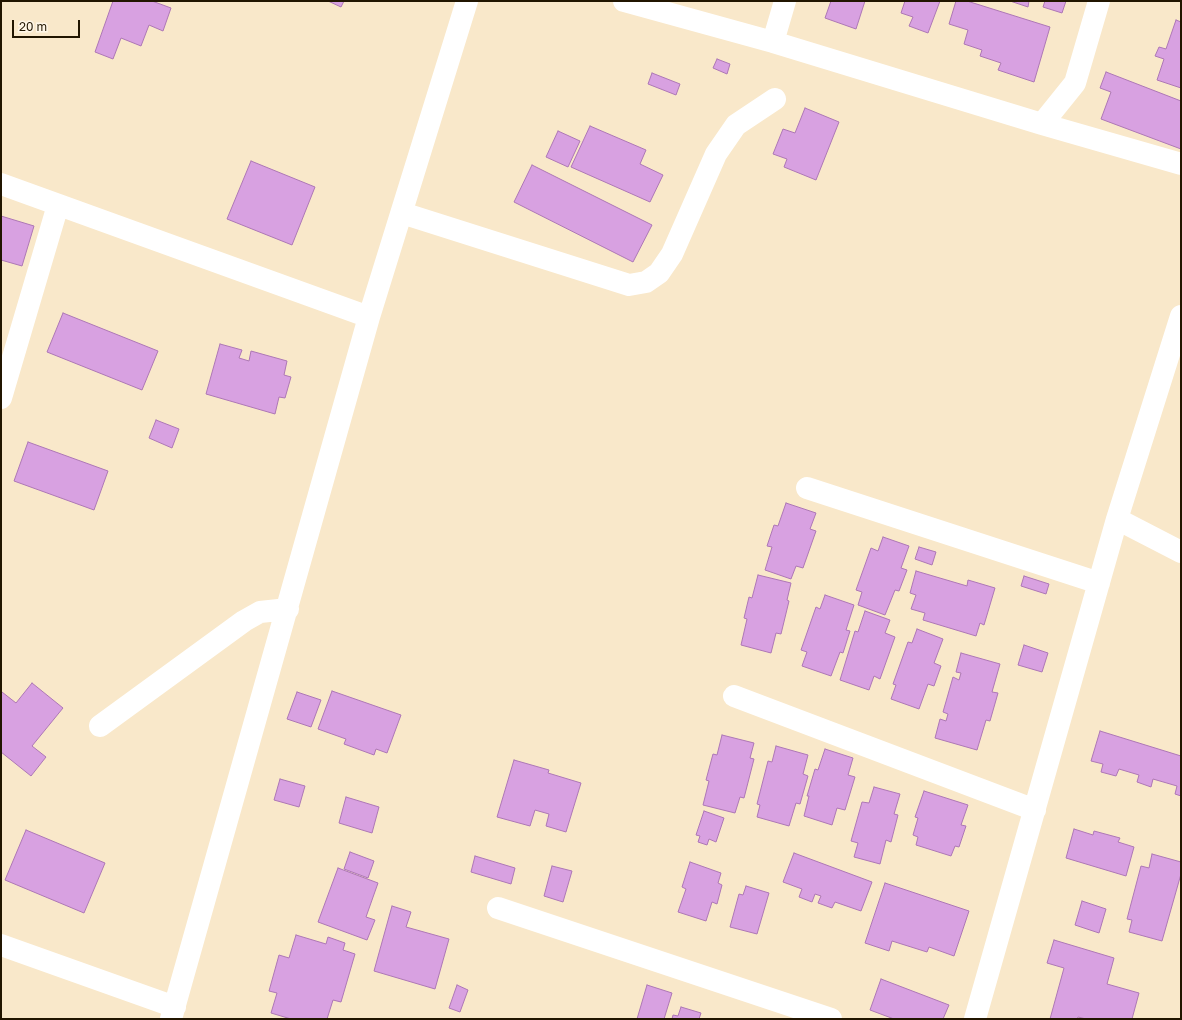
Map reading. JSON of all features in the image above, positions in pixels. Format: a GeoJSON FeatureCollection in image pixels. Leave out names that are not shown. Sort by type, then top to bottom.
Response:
{"type":"FeatureCollection","features":[{"type":"Feature","properties":{"kind":"street"},"geometry":{"type":"LineString","coordinates":[[1,945],[173,1013],[288,610],[369,317],[467,1]]}},
{"type":"Feature","properties":{"kind":"street"},"geometry":{"type":"LineString","coordinates":[[624,1],[772,42],[1042,124],[1181,164]]}},
{"type":"Feature","properties":{"kind":"street"},"geometry":{"type":"LineString","coordinates":[[772,42],[785,1]]}},
{"type":"Feature","properties":{"kind":"street"},"geometry":{"type":"LineString","coordinates":[[1042,124],[1075,83],[1099,1]]}},
{"type":"Feature","properties":{"kind":"street"},"geometry":{"type":"LineString","coordinates":[[402,213],[629,285],[646,282],[659,273],[672,254],[716,154],[736,124],[775,99]]}},
{"type":"Feature","properties":{"kind":"street"},"geometry":{"type":"LineString","coordinates":[[1,184],[369,317]]}},
{"type":"Feature","properties":{"kind":"street"},"geometry":{"type":"LineString","coordinates":[[1,398],[58,205]]}},
{"type":"Feature","properties":{"kind":"street"},"geometry":{"type":"LineString","coordinates":[[974,1019],[1117,520],[1181,316]]}},
{"type":"Feature","properties":{"kind":"street"},"geometry":{"type":"LineString","coordinates":[[807,488],[1099,583]]}},
{"type":"Feature","properties":{"kind":"street"},"geometry":{"type":"LineString","coordinates":[[1117,520],[1181,552]]}},
{"type":"Feature","properties":{"kind":"street"},"geometry":{"type":"LineString","coordinates":[[100,726],[260,612],[288,610]]}},
{"type":"Feature","properties":{"kind":"street"},"geometry":{"type":"LineString","coordinates":[[734,696],[1035,810]]}},
{"type":"Feature","properties":{"kind":"street"},"geometry":{"type":"LineString","coordinates":[[498,908],[831,1019]]}},
{"type":"Feature","properties":{"kind":"building"},"geometry":{"type":"Polygon","coordinates":[[[113,1],[152,1],[171,8],[163,31],[149,25],[141,46],[121,38],[113,59],[95,52],[113,1]]]}},
{"type":"Feature","properties":{"kind":"building"},"geometry":{"type":"Polygon","coordinates":[[[328,1],[344,1],[341,7],[328,1]]]}},
{"type":"Feature","properties":{"kind":"building"},"geometry":{"type":"Polygon","coordinates":[[[831,1],[865,1],[856,29],[825,18],[831,1]]]}},
{"type":"Feature","properties":{"kind":"building"},"geometry":{"type":"Polygon","coordinates":[[[905,1],[940,1],[928,33],[909,26],[913,17],[901,13],[905,1]]]}},
{"type":"Feature","properties":{"kind":"building"},"geometry":{"type":"Polygon","coordinates":[[[956,1],[967,1],[1050,27],[1034,82],[998,70],[1001,63],[980,56],[982,50],[964,44],[968,30],[949,24],[956,1]]]}},
{"type":"Feature","properties":{"kind":"building"},"geometry":{"type":"Polygon","coordinates":[[[1010,1],[1029,1],[1028,7],[1010,1]]]}},
{"type":"Feature","properties":{"kind":"building"},"geometry":{"type":"Polygon","coordinates":[[[1045,1],[1066,1],[1062,13],[1043,7],[1045,1]]]}},
{"type":"Feature","properties":{"kind":"building"},"geometry":{"type":"Polygon","coordinates":[[[1176,20],[1181,22],[1181,88],[1157,80],[1164,59],[1155,56],[1159,47],[1166,49],[1176,20]]]}},
{"type":"Feature","properties":{"kind":"building"},"geometry":{"type":"Polygon","coordinates":[[[717,59],[730,64],[727,74],[713,68],[717,59]]]}},
{"type":"Feature","properties":{"kind":"building"},"geometry":{"type":"Polygon","coordinates":[[[1106,72],[1181,101],[1181,149],[1101,119],[1111,92],[1100,88],[1106,72]]]}},
{"type":"Feature","properties":{"kind":"building"},"geometry":{"type":"Polygon","coordinates":[[[652,73],[680,84],[676,95],[648,84],[652,73]]]}},
{"type":"Feature","properties":{"kind":"building"},"geometry":{"type":"Polygon","coordinates":[[[805,108],[839,122],[816,180],[784,167],[787,159],[773,154],[783,129],[795,133],[805,108]]]}},
{"type":"Feature","properties":{"kind":"building"},"geometry":{"type":"Polygon","coordinates":[[[590,126],[646,150],[640,164],[663,175],[650,202],[571,167],[590,126]]]}},
{"type":"Feature","properties":{"kind":"building"},"geometry":{"type":"Polygon","coordinates":[[[558,131],[580,141],[568,167],[546,157],[558,131]]]}},
{"type":"Feature","properties":{"kind":"building"},"geometry":{"type":"Polygon","coordinates":[[[251,161],[315,187],[292,245],[227,219],[251,161]]]}},
{"type":"Feature","properties":{"kind":"building"},"geometry":{"type":"Polygon","coordinates":[[[532,165],[652,225],[633,262],[514,202],[532,165]]]}},
{"type":"Feature","properties":{"kind":"building"},"geometry":{"type":"Polygon","coordinates":[[[1,216],[34,226],[22,266],[1,260],[1,216]]]}},
{"type":"Feature","properties":{"kind":"building"},"geometry":{"type":"Polygon","coordinates":[[[63,313],[158,351],[142,390],[47,352],[63,313]]]}},
{"type":"Feature","properties":{"kind":"building"},"geometry":{"type":"Polygon","coordinates":[[[220,344],[242,350],[239,358],[249,361],[251,351],[287,361],[284,375],[291,377],[285,398],[279,397],[275,414],[206,394],[220,344]]]}},
{"type":"Feature","properties":{"kind":"building"},"geometry":{"type":"Polygon","coordinates":[[[156,420],[179,429],[172,448],[149,438],[156,420]]]}},
{"type":"Feature","properties":{"kind":"building"},"geometry":{"type":"Polygon","coordinates":[[[28,442],[108,471],[94,510],[14,481],[28,442]]]}},
{"type":"Feature","properties":{"kind":"building"},"geometry":{"type":"Polygon","coordinates":[[[786,503],[816,513],[810,529],[816,531],[803,568],[796,566],[791,579],[765,570],[772,547],[767,546],[774,525],[778,526],[786,503]]]}},
{"type":"Feature","properties":{"kind":"building"},"geometry":{"type":"Polygon","coordinates":[[[883,537],[909,546],[901,568],[907,570],[899,591],[895,590],[885,615],[858,605],[862,592],[856,590],[871,548],[878,551],[883,537]]]}},
{"type":"Feature","properties":{"kind":"building"},"geometry":{"type":"Polygon","coordinates":[[[919,547],[936,552],[932,565],[915,559],[919,547]]]}},
{"type":"Feature","properties":{"kind":"building"},"geometry":{"type":"Polygon","coordinates":[[[916,571],[967,586],[968,580],[995,588],[984,625],[980,623],[976,636],[923,620],[925,613],[911,609],[916,595],[910,593],[916,571]]]}},
{"type":"Feature","properties":{"kind":"building"},"geometry":{"type":"Polygon","coordinates":[[[758,575],[791,583],[787,600],[789,601],[781,634],[776,633],[771,653],[741,645],[747,619],[744,618],[749,597],[752,598],[758,575]]]}},
{"type":"Feature","properties":{"kind":"building"},"geometry":{"type":"Polygon","coordinates":[[[1024,576],[1049,584],[1046,594],[1021,586],[1024,576]]]}},
{"type":"Feature","properties":{"kind":"building"},"geometry":{"type":"Polygon","coordinates":[[[825,595],[854,605],[846,630],[850,631],[843,653],[840,652],[831,676],[802,666],[807,652],[801,650],[816,607],[820,609],[825,595]]]}},
{"type":"Feature","properties":{"kind":"building"},"geometry":{"type":"Polygon","coordinates":[[[865,611],[890,620],[885,633],[895,637],[880,679],[874,676],[869,690],[840,680],[855,631],[858,632],[865,611]]]}},
{"type":"Feature","properties":{"kind":"building"},"geometry":{"type":"Polygon","coordinates":[[[917,629],[943,639],[934,663],[941,666],[934,686],[928,684],[919,709],[891,699],[896,685],[893,684],[908,642],[912,643],[917,629]]]}},
{"type":"Feature","properties":{"kind":"building"},"geometry":{"type":"Polygon","coordinates":[[[1024,645],[1048,653],[1042,672],[1018,665],[1024,645]]]}},
{"type":"Feature","properties":{"kind":"building"},"geometry":{"type":"Polygon","coordinates":[[[961,653],[1000,664],[992,692],[998,693],[990,721],[986,720],[977,750],[935,738],[940,719],[946,721],[948,714],[943,712],[953,677],[959,680],[961,673],[956,672],[961,653]]]}},
{"type":"Feature","properties":{"kind":"building"},"geometry":{"type":"Polygon","coordinates":[[[32,683],[63,708],[32,746],[46,757],[31,776],[1,752],[1,694],[2,692],[16,703],[32,683]]]}},
{"type":"Feature","properties":{"kind":"building"},"geometry":{"type":"Polygon","coordinates":[[[332,691],[401,715],[387,753],[376,749],[374,755],[344,744],[346,739],[318,729],[332,691]]]}},
{"type":"Feature","properties":{"kind":"building"},"geometry":{"type":"Polygon","coordinates":[[[297,692],[321,700],[311,727],[287,719],[297,692]]]}},
{"type":"Feature","properties":{"kind":"building"},"geometry":{"type":"Polygon","coordinates":[[[1100,731],[1181,756],[1181,796],[1175,794],[1177,786],[1153,779],[1151,787],[1137,782],[1139,775],[1119,769],[1116,776],[1101,772],[1103,764],[1091,761],[1100,731]]]}},
{"type":"Feature","properties":{"kind":"building"},"geometry":{"type":"Polygon","coordinates":[[[722,735],[754,743],[750,758],[754,759],[744,798],[740,797],[735,813],[703,805],[709,781],[706,780],[713,754],[717,755],[722,735]]]}},
{"type":"Feature","properties":{"kind":"building"},"geometry":{"type":"Polygon","coordinates":[[[776,746],[808,755],[803,774],[808,776],[800,804],[796,803],[789,826],[757,817],[760,805],[757,804],[768,761],[772,762],[776,746]]]}},
{"type":"Feature","properties":{"kind":"building"},"geometry":{"type":"Polygon","coordinates":[[[825,749],[853,758],[848,775],[855,777],[845,810],[837,808],[832,825],[804,816],[809,796],[807,796],[815,769],[818,770],[825,749]]]}},
{"type":"Feature","properties":{"kind":"building"},"geometry":{"type":"Polygon","coordinates":[[[514,760],[549,770],[548,773],[581,783],[566,832],[546,826],[549,814],[535,810],[530,826],[497,817],[514,760]]]}},
{"type":"Feature","properties":{"kind":"building"},"geometry":{"type":"Polygon","coordinates":[[[280,779],[305,786],[299,807],[274,800],[280,779]]]}},
{"type":"Feature","properties":{"kind":"building"},"geometry":{"type":"Polygon","coordinates":[[[874,787],[900,794],[894,814],[898,815],[891,842],[886,840],[880,864],[854,857],[858,843],[851,841],[862,802],[869,803],[874,787]]]}},
{"type":"Feature","properties":{"kind":"building"},"geometry":{"type":"Polygon","coordinates":[[[924,791],[968,805],[961,825],[966,826],[959,847],[955,846],[951,856],[916,845],[918,837],[913,835],[918,818],[915,817],[924,791]]]}},
{"type":"Feature","properties":{"kind":"building"},"geometry":{"type":"Polygon","coordinates":[[[346,797],[379,807],[372,833],[339,823],[346,797]]]}},
{"type":"Feature","properties":{"kind":"building"},"geometry":{"type":"Polygon","coordinates":[[[704,811],[724,818],[716,842],[709,839],[707,845],[698,842],[700,836],[696,835],[704,811]]]}},
{"type":"Feature","properties":{"kind":"building"},"geometry":{"type":"Polygon","coordinates":[[[1074,829],[1093,835],[1094,831],[1120,838],[1118,842],[1134,847],[1126,876],[1066,858],[1074,829]]]}},
{"type":"Feature","properties":{"kind":"building"},"geometry":{"type":"Polygon","coordinates":[[[26,830],[105,863],[84,913],[5,880],[26,830]]]}},
{"type":"Feature","properties":{"kind":"building"},"geometry":{"type":"Polygon","coordinates":[[[350,852],[374,861],[368,878],[344,869],[350,852]]]}},
{"type":"Feature","properties":{"kind":"building"},"geometry":{"type":"Polygon","coordinates":[[[794,853],[872,882],[861,911],[835,902],[832,908],[818,903],[821,896],[815,894],[812,902],[799,897],[802,889],[783,882],[794,853]]]}},
{"type":"Feature","properties":{"kind":"building"},"geometry":{"type":"Polygon","coordinates":[[[1152,854],[1181,862],[1181,874],[1162,941],[1129,932],[1132,920],[1127,919],[1141,866],[1149,868],[1152,854]]]}},
{"type":"Feature","properties":{"kind":"building"},"geometry":{"type":"Polygon","coordinates":[[[475,856],[515,868],[511,884],[471,872],[475,856]]]}},
{"type":"Feature","properties":{"kind":"building"},"geometry":{"type":"Polygon","coordinates":[[[690,862],[721,873],[718,883],[722,885],[717,904],[712,902],[706,921],[678,912],[686,889],[682,887],[690,862]]]}},
{"type":"Feature","properties":{"kind":"building"},"geometry":{"type":"Polygon","coordinates":[[[552,866],[572,871],[563,902],[544,896],[552,866]]]}},
{"type":"Feature","properties":{"kind":"building"},"geometry":{"type":"Polygon","coordinates":[[[338,868],[378,883],[366,917],[375,920],[367,940],[318,922],[338,868]]]}},
{"type":"Feature","properties":{"kind":"building"},"geometry":{"type":"Polygon","coordinates":[[[885,883],[969,911],[954,956],[929,947],[927,952],[892,941],[889,951],[865,943],[885,883]]]}},
{"type":"Feature","properties":{"kind":"building"},"geometry":{"type":"Polygon","coordinates":[[[746,886],[769,893],[757,934],[730,927],[739,894],[743,895],[746,886]]]}},
{"type":"Feature","properties":{"kind":"building"},"geometry":{"type":"Polygon","coordinates":[[[1082,901],[1106,909],[1099,933],[1075,925],[1082,901]]]}},
{"type":"Feature","properties":{"kind":"building"},"geometry":{"type":"Polygon","coordinates":[[[392,906],[411,912],[406,927],[449,939],[435,989],[374,971],[392,906]]]}},
{"type":"Feature","properties":{"kind":"building"},"geometry":{"type":"Polygon","coordinates":[[[296,935],[326,944],[328,937],[345,943],[343,950],[355,954],[341,1002],[333,1000],[327,1019],[291,1019],[271,1013],[277,993],[269,991],[279,955],[289,958],[296,935]]]}},
{"type":"Feature","properties":{"kind":"building"},"geometry":{"type":"Polygon","coordinates":[[[1054,940],[1114,958],[1107,984],[1139,993],[1132,1019],[1086,1019],[1078,1017],[1077,1019],[1050,1019],[1064,968],[1047,963],[1054,940]]]}},
{"type":"Feature","properties":{"kind":"building"},"geometry":{"type":"Polygon","coordinates":[[[881,979],[949,1005],[943,1019],[894,1019],[870,1010],[881,979]]]}},
{"type":"Feature","properties":{"kind":"building"},"geometry":{"type":"Polygon","coordinates":[[[457,985],[468,990],[460,1012],[449,1008],[457,985]]]}},
{"type":"Feature","properties":{"kind":"building"},"geometry":{"type":"Polygon","coordinates":[[[647,985],[672,993],[664,1019],[637,1019],[647,985]]]}},
{"type":"Feature","properties":{"kind":"building"},"geometry":{"type":"Polygon","coordinates":[[[681,1007],[701,1013],[699,1019],[672,1019],[673,1015],[678,1016],[681,1007]]]}}]}
